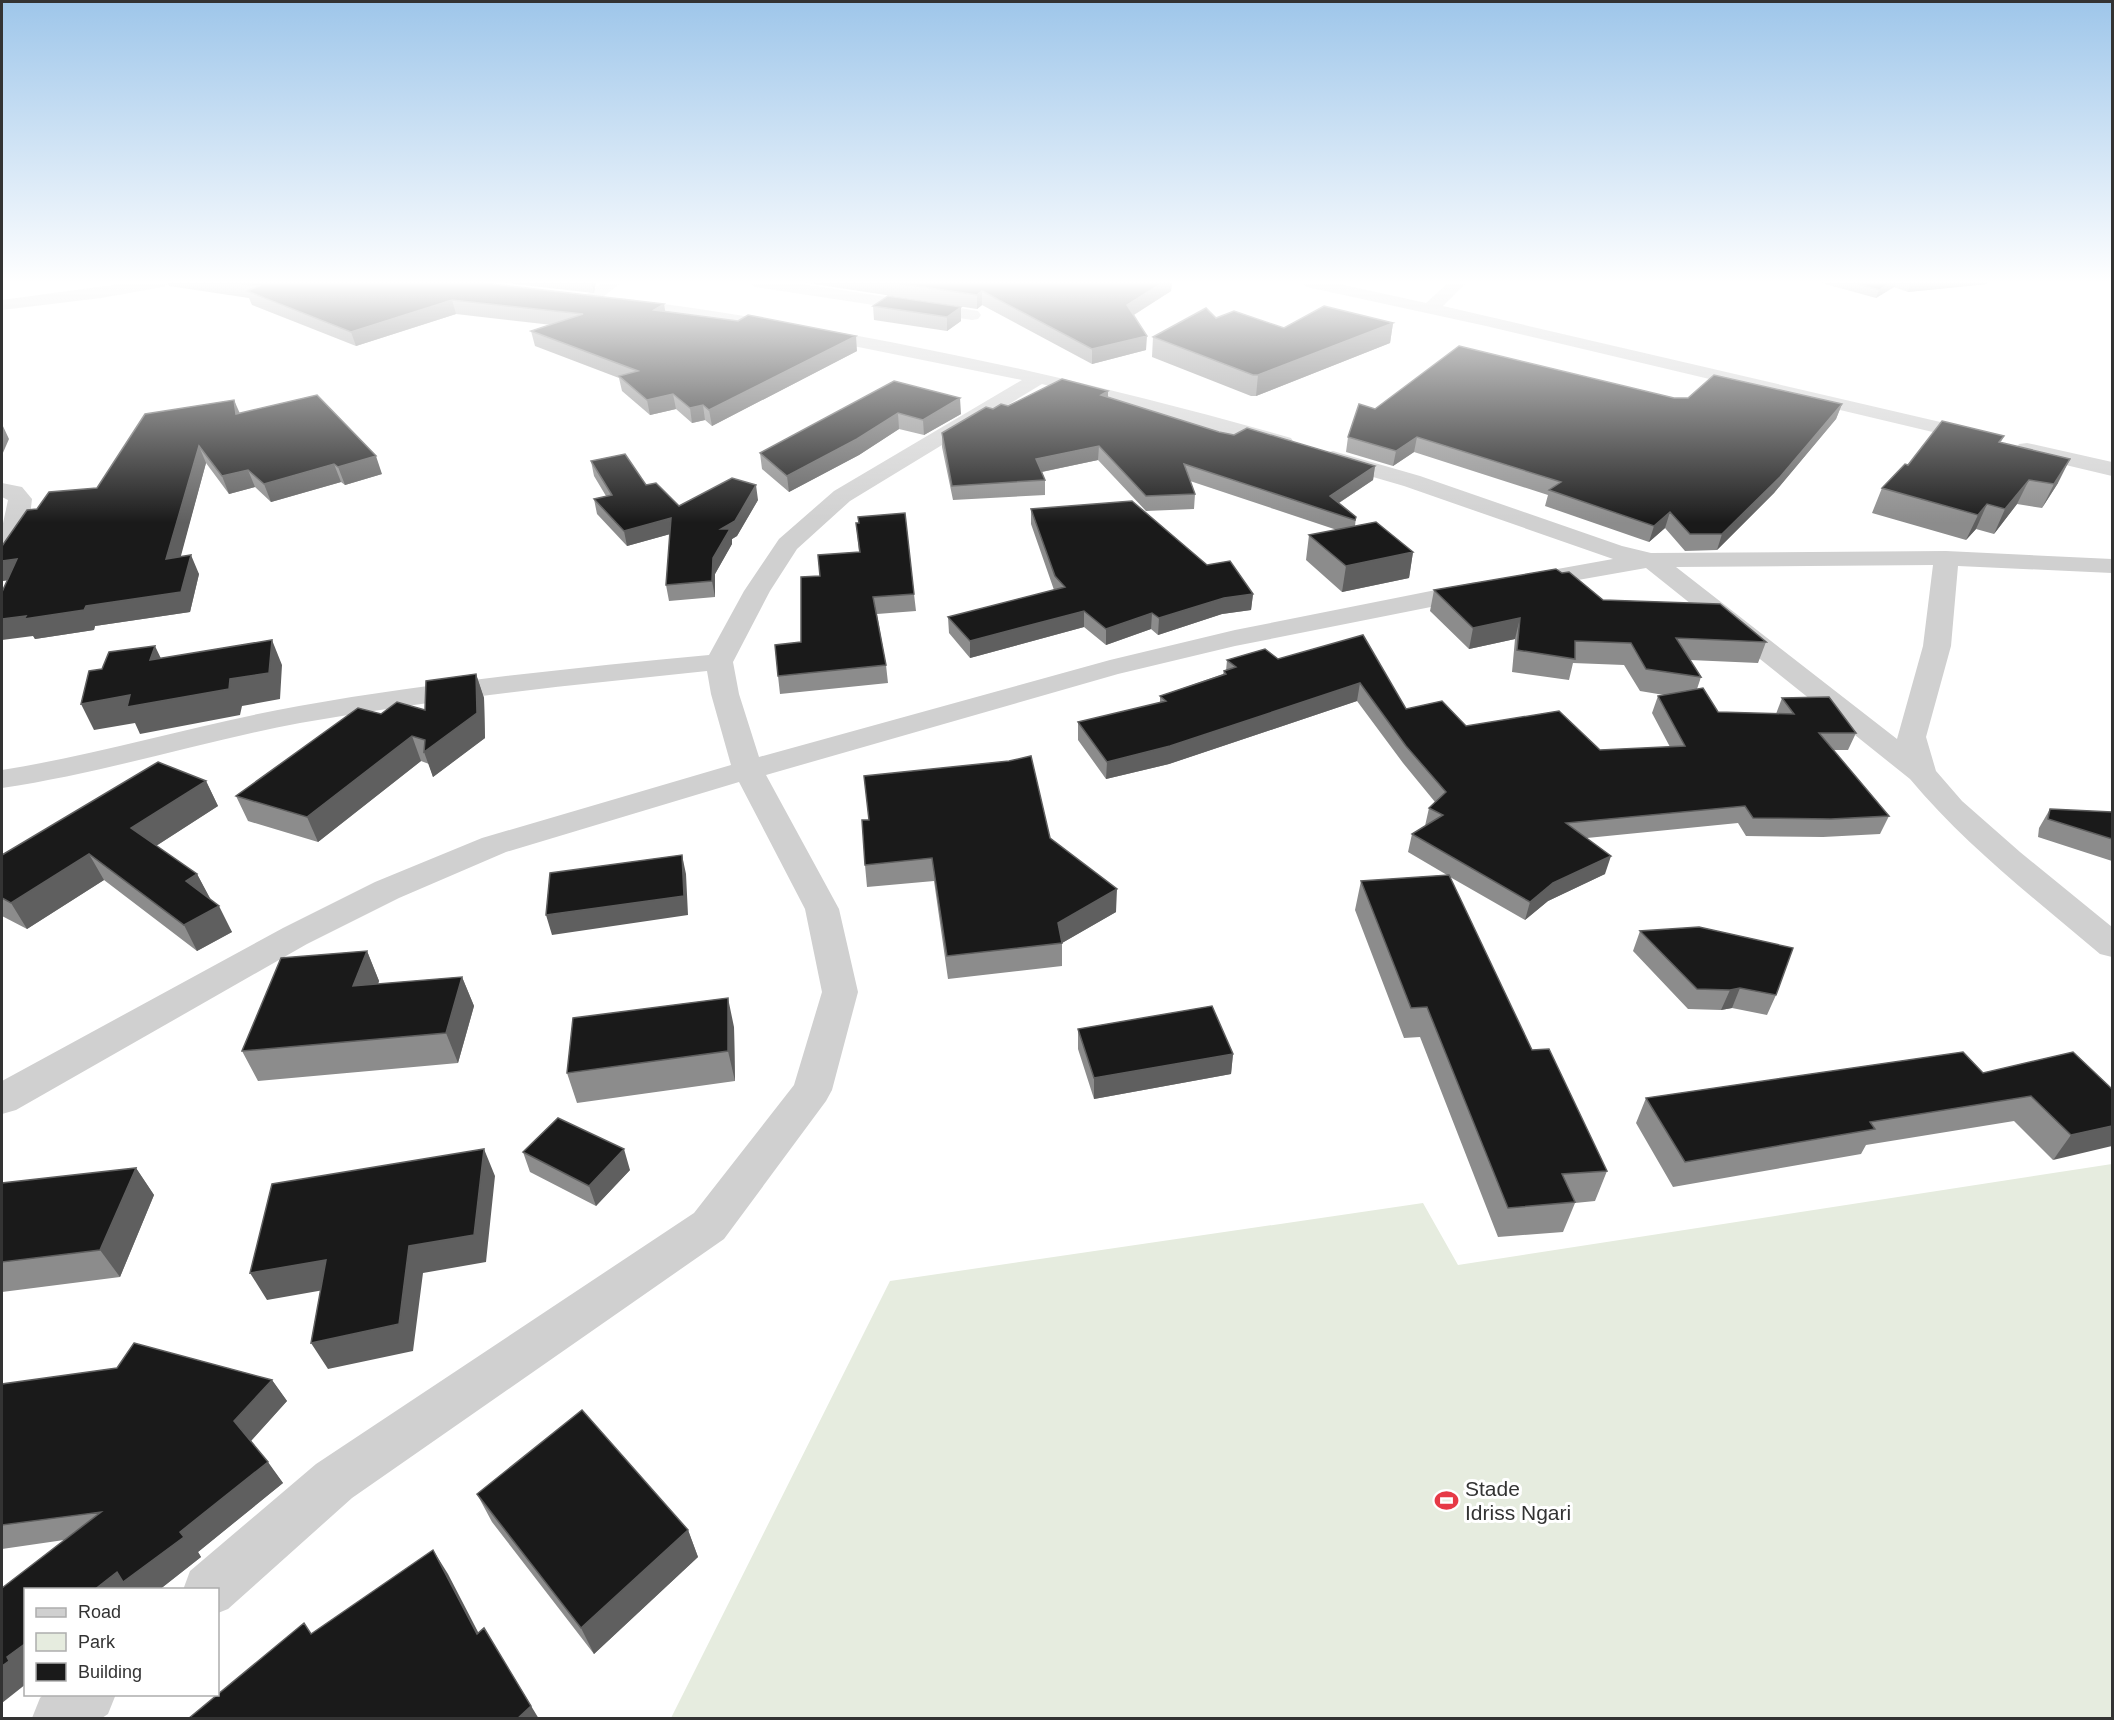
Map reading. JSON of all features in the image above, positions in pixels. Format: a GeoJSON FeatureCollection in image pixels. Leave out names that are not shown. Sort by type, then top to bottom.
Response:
{"type":"FeatureCollection","features":[{"type":"Feature","properties":{"kind":"street"},"geometry":{"type":"LineString","coordinates":[[967,362],[1151,406],[1303,449],[1412,481],[1615,552],[1651,560],[1921,773],[1951,808],[2008,859],[2112,945]]}},
{"type":"Feature","properties":{"kind":"street"},"geometry":{"type":"LineString","coordinates":[[1657,362],[2112,469]]}},
{"type":"Feature","properties":{"kind":"street"},"geometry":{"type":"LineString","coordinates":[[211,1588],[334,1481],[709,1226],[812,1090],[840,992],[822,909],[748,770],[725,694],[719,662],[757,591],[788,544],[842,496],[1037,379]]}},
{"type":"Feature","properties":{"kind":"street"},"geometry":{"type":"LineString","coordinates":[[2,490],[14,492],[20,499],[18,516],[2,558]]}},
{"type":"Feature","properties":{"kind":"street"},"geometry":{"type":"LineString","coordinates":[[1921,773],[1911,737],[1937,646],[1946,558]]}},
{"type":"Feature","properties":{"kind":"street"},"geometry":{"type":"LineString","coordinates":[[2,1099],[295,936],[387,890],[494,845],[748,770],[1110,668],[1235,638],[1485,588],[1651,560],[1946,558],[2112,566]]}},
{"type":"Feature","properties":{"kind":"street"},"geometry":{"type":"LineString","coordinates":[[2,779],[56,772],[296,715],[412,696],[515,682],[719,662]]}},
{"type":"Feature","properties":{"kind":"street"},"geometry":{"type":"LineString","coordinates":[[60,1719],[87,1696]]}},
{"type":"Feature","properties":{"kind":"green space","name":"Stade Idriss Ngari"},"geometry":{"type":"Polygon","coordinates":[[[2112,1164],[2112,1718],[671,1718],[890,1281],[1423,1203],[1458,1265],[2112,1164]]]}},
{"type":"Feature","properties":{"kind":"building"},"geometry":{"type":"Polygon","coordinates":[[[615,362],[804,362],[709,410],[703,405],[690,408],[673,394],[647,400],[619,376],[638,371],[615,362]]]}},
{"type":"Feature","properties":{"kind":"building"},"geometry":{"type":"Polygon","coordinates":[[[1219,362],[1291,362],[1258,375],[1219,362]]]}},
{"type":"Feature","properties":{"kind":"building"},"geometry":{"type":"Polygon","coordinates":[[[1437,362],[1526,362],[1674,398],[1688,398],[1714,375],[1842,404],[1780,477],[1722,534],[1690,534],[1670,512],[1654,526],[1549,490],[1561,482],[1417,437],[1396,451],[1348,437],[1359,404],[1375,409],[1437,362]]]}},
{"type":"Feature","properties":{"kind":"building"},"geometry":{"type":"Polygon","coordinates":[[[1062,379],[1108,391],[1101,395],[1219,432],[1234,435],[1247,428],[1375,466],[1330,496],[1356,517],[1355,520],[1184,464],[1195,494],[1146,496],[1099,446],[1036,459],[1045,480],[952,486],[942,433],[986,407],[993,409],[1001,404],[1008,406],[1062,379]]]}},
{"type":"Feature","properties":{"kind":"building"},"geometry":{"type":"Polygon","coordinates":[[[894,381],[960,398],[923,420],[898,413],[857,439],[787,476],[760,453],[894,381]]]}},
{"type":"Feature","properties":{"kind":"building"},"geometry":{"type":"Polygon","coordinates":[[[317,395],[376,456],[338,467],[334,464],[264,484],[248,470],[222,476],[199,446],[166,559],[191,555],[181,592],[86,606],[84,610],[24,619],[26,616],[2,619],[2,592],[17,559],[2,561],[2,546],[27,510],[37,509],[49,492],[97,488],[145,414],[234,400],[236,414],[317,395]]]}},
{"type":"Feature","properties":{"kind":"building"},"geometry":{"type":"Polygon","coordinates":[[[1942,421],[2004,436],[1999,442],[2070,459],[2054,484],[2029,480],[2005,509],[1987,504],[1978,515],[1882,488],[1905,464],[1908,465],[1942,421]]]}},
{"type":"Feature","properties":{"kind":"building"},"geometry":{"type":"Polygon","coordinates":[[[625,454],[646,485],[656,483],[679,506],[732,478],[756,485],[735,521],[721,529],[730,529],[713,558],[712,581],[666,585],[671,518],[624,531],[594,499],[612,495],[591,461],[625,454]]]}},
{"type":"Feature","properties":{"kind":"building"},"geometry":{"type":"Polygon","coordinates":[[[1132,501],[1207,565],[1230,561],[1253,594],[1224,598],[1159,618],[1152,613],[1106,629],[1084,611],[970,641],[948,617],[1065,587],[1055,576],[1031,509],[1132,501]]]}},
{"type":"Feature","properties":{"kind":"building"},"geometry":{"type":"Polygon","coordinates":[[[905,513],[914,594],[873,597],[886,665],[778,676],[775,645],[801,642],[801,577],[820,576],[818,555],[860,552],[856,523],[859,523],[858,517],[905,513]]]}},
{"type":"Feature","properties":{"kind":"building"},"geometry":{"type":"Polygon","coordinates":[[[1376,522],[1413,552],[1346,566],[1309,535],[1376,522]]]}},
{"type":"Feature","properties":{"kind":"building"},"geometry":{"type":"Polygon","coordinates":[[[1556,569],[1562,573],[1569,572],[1603,600],[1720,604],[1766,642],[1676,638],[1701,677],[1646,669],[1631,643],[1575,641],[1575,659],[1517,650],[1520,618],[1473,628],[1434,590],[1556,569]]]}},
{"type":"Feature","properties":{"kind":"building"},"geometry":{"type":"Polygon","coordinates":[[[1363,635],[1406,709],[1442,701],[1466,726],[1559,711],[1600,750],[1685,746],[1658,696],[1703,688],[1718,712],[1794,714],[1782,698],[1829,697],[1856,733],[1819,733],[1889,816],[1831,819],[1753,818],[1745,806],[1566,823],[1611,856],[1553,883],[1530,902],[1412,834],[1443,815],[1429,808],[1446,792],[1406,746],[1360,683],[1170,746],[1107,762],[1078,722],[1166,701],[1160,696],[1226,674],[1224,671],[1236,667],[1227,660],[1265,649],[1278,659],[1363,635]]]}},
{"type":"Feature","properties":{"kind":"building"},"geometry":{"type":"Polygon","coordinates":[[[272,640],[269,673],[230,679],[229,689],[127,707],[130,695],[81,704],[89,671],[102,669],[109,652],[155,646],[150,660],[272,640]]]}},
{"type":"Feature","properties":{"kind":"building"},"geometry":{"type":"Polygon","coordinates":[[[476,674],[477,713],[424,752],[425,740],[412,736],[307,817],[236,796],[358,708],[381,714],[397,702],[425,710],[426,681],[476,674]]]}},
{"type":"Feature","properties":{"kind":"building"},"geometry":{"type":"Polygon","coordinates":[[[1031,756],[1050,838],[1117,889],[1058,923],[1062,943],[947,956],[932,858],[865,865],[862,820],[869,820],[864,776],[1009,761],[1031,756]]]}},
{"type":"Feature","properties":{"kind":"building"},"geometry":{"type":"Polygon","coordinates":[[[158,762],[206,781],[131,828],[197,874],[186,881],[219,906],[184,925],[89,854],[11,903],[2,898],[2,855],[158,762]]]}},
{"type":"Feature","properties":{"kind":"building"},"geometry":{"type":"Polygon","coordinates":[[[2050,809],[2112,812],[2112,839],[2048,819],[2050,809]]]}},
{"type":"Feature","properties":{"kind":"building"},"geometry":{"type":"Polygon","coordinates":[[[682,855],[684,896],[546,915],[550,873],[682,855]]]}},
{"type":"Feature","properties":{"kind":"building"},"geometry":{"type":"Polygon","coordinates":[[[1449,875],[1532,1050],[1549,1049],[1607,1171],[1562,1174],[1575,1202],[1508,1208],[1427,1007],[1411,1008],[1361,881],[1449,875]]]}},
{"type":"Feature","properties":{"kind":"building"},"geometry":{"type":"Polygon","coordinates":[[[1699,927],[1793,948],[1776,995],[1740,988],[1697,989],[1640,931],[1699,927]]]}},
{"type":"Feature","properties":{"kind":"building"},"geometry":{"type":"Polygon","coordinates":[[[367,951],[353,986],[462,977],[446,1033],[242,1051],[281,958],[367,951]]]}},
{"type":"Feature","properties":{"kind":"building"},"geometry":{"type":"Polygon","coordinates":[[[728,998],[728,1051],[567,1073],[573,1018],[728,998]]]}},
{"type":"Feature","properties":{"kind":"building"},"geometry":{"type":"Polygon","coordinates":[[[1212,1006],[1233,1054],[1094,1078],[1078,1029],[1212,1006]]]}},
{"type":"Feature","properties":{"kind":"building"},"geometry":{"type":"Polygon","coordinates":[[[1963,1052],[1983,1073],[2073,1052],[2112,1089],[2112,1126],[2071,1135],[2031,1096],[1870,1122],[1875,1129],[1685,1162],[1646,1098],[1963,1052]]]}},
{"type":"Feature","properties":{"kind":"building"},"geometry":{"type":"Polygon","coordinates":[[[558,1118],[624,1149],[589,1186],[523,1152],[558,1118]]]}},
{"type":"Feature","properties":{"kind":"building"},"geometry":{"type":"Polygon","coordinates":[[[484,1149],[474,1235],[409,1246],[399,1324],[311,1343],[326,1260],[250,1273],[272,1184],[484,1149]]]}},
{"type":"Feature","properties":{"kind":"building"},"geometry":{"type":"Polygon","coordinates":[[[136,1168],[100,1250],[2,1262],[2,1183],[136,1168]]]}},
{"type":"Feature","properties":{"kind":"building"},"geometry":{"type":"Polygon","coordinates":[[[134,1343],[272,1380],[234,1421],[268,1462],[180,1532],[184,1537],[123,1582],[117,1572],[97,1588],[24,1588],[24,1644],[7,1657],[9,1661],[2,1666],[2,1588],[101,1512],[2,1525],[2,1384],[117,1368],[134,1343]]]}},
{"type":"Feature","properties":{"kind":"building"},"geometry":{"type":"Polygon","coordinates":[[[582,1410],[688,1530],[581,1628],[477,1494],[582,1410]]]}},
{"type":"Feature","properties":{"kind":"building"},"geometry":{"type":"Polygon","coordinates":[[[433,1550],[477,1634],[484,1628],[531,1706],[517,1719],[188,1719],[216,1696],[219,1696],[219,1693],[304,1623],[311,1634],[433,1550]]]}},
{"type":"Feature","properties":{"kind":"place","name":"Stade Idriss Ngari"},"geometry":{"type":"Point","coordinates":[1447,1500]}}]}
